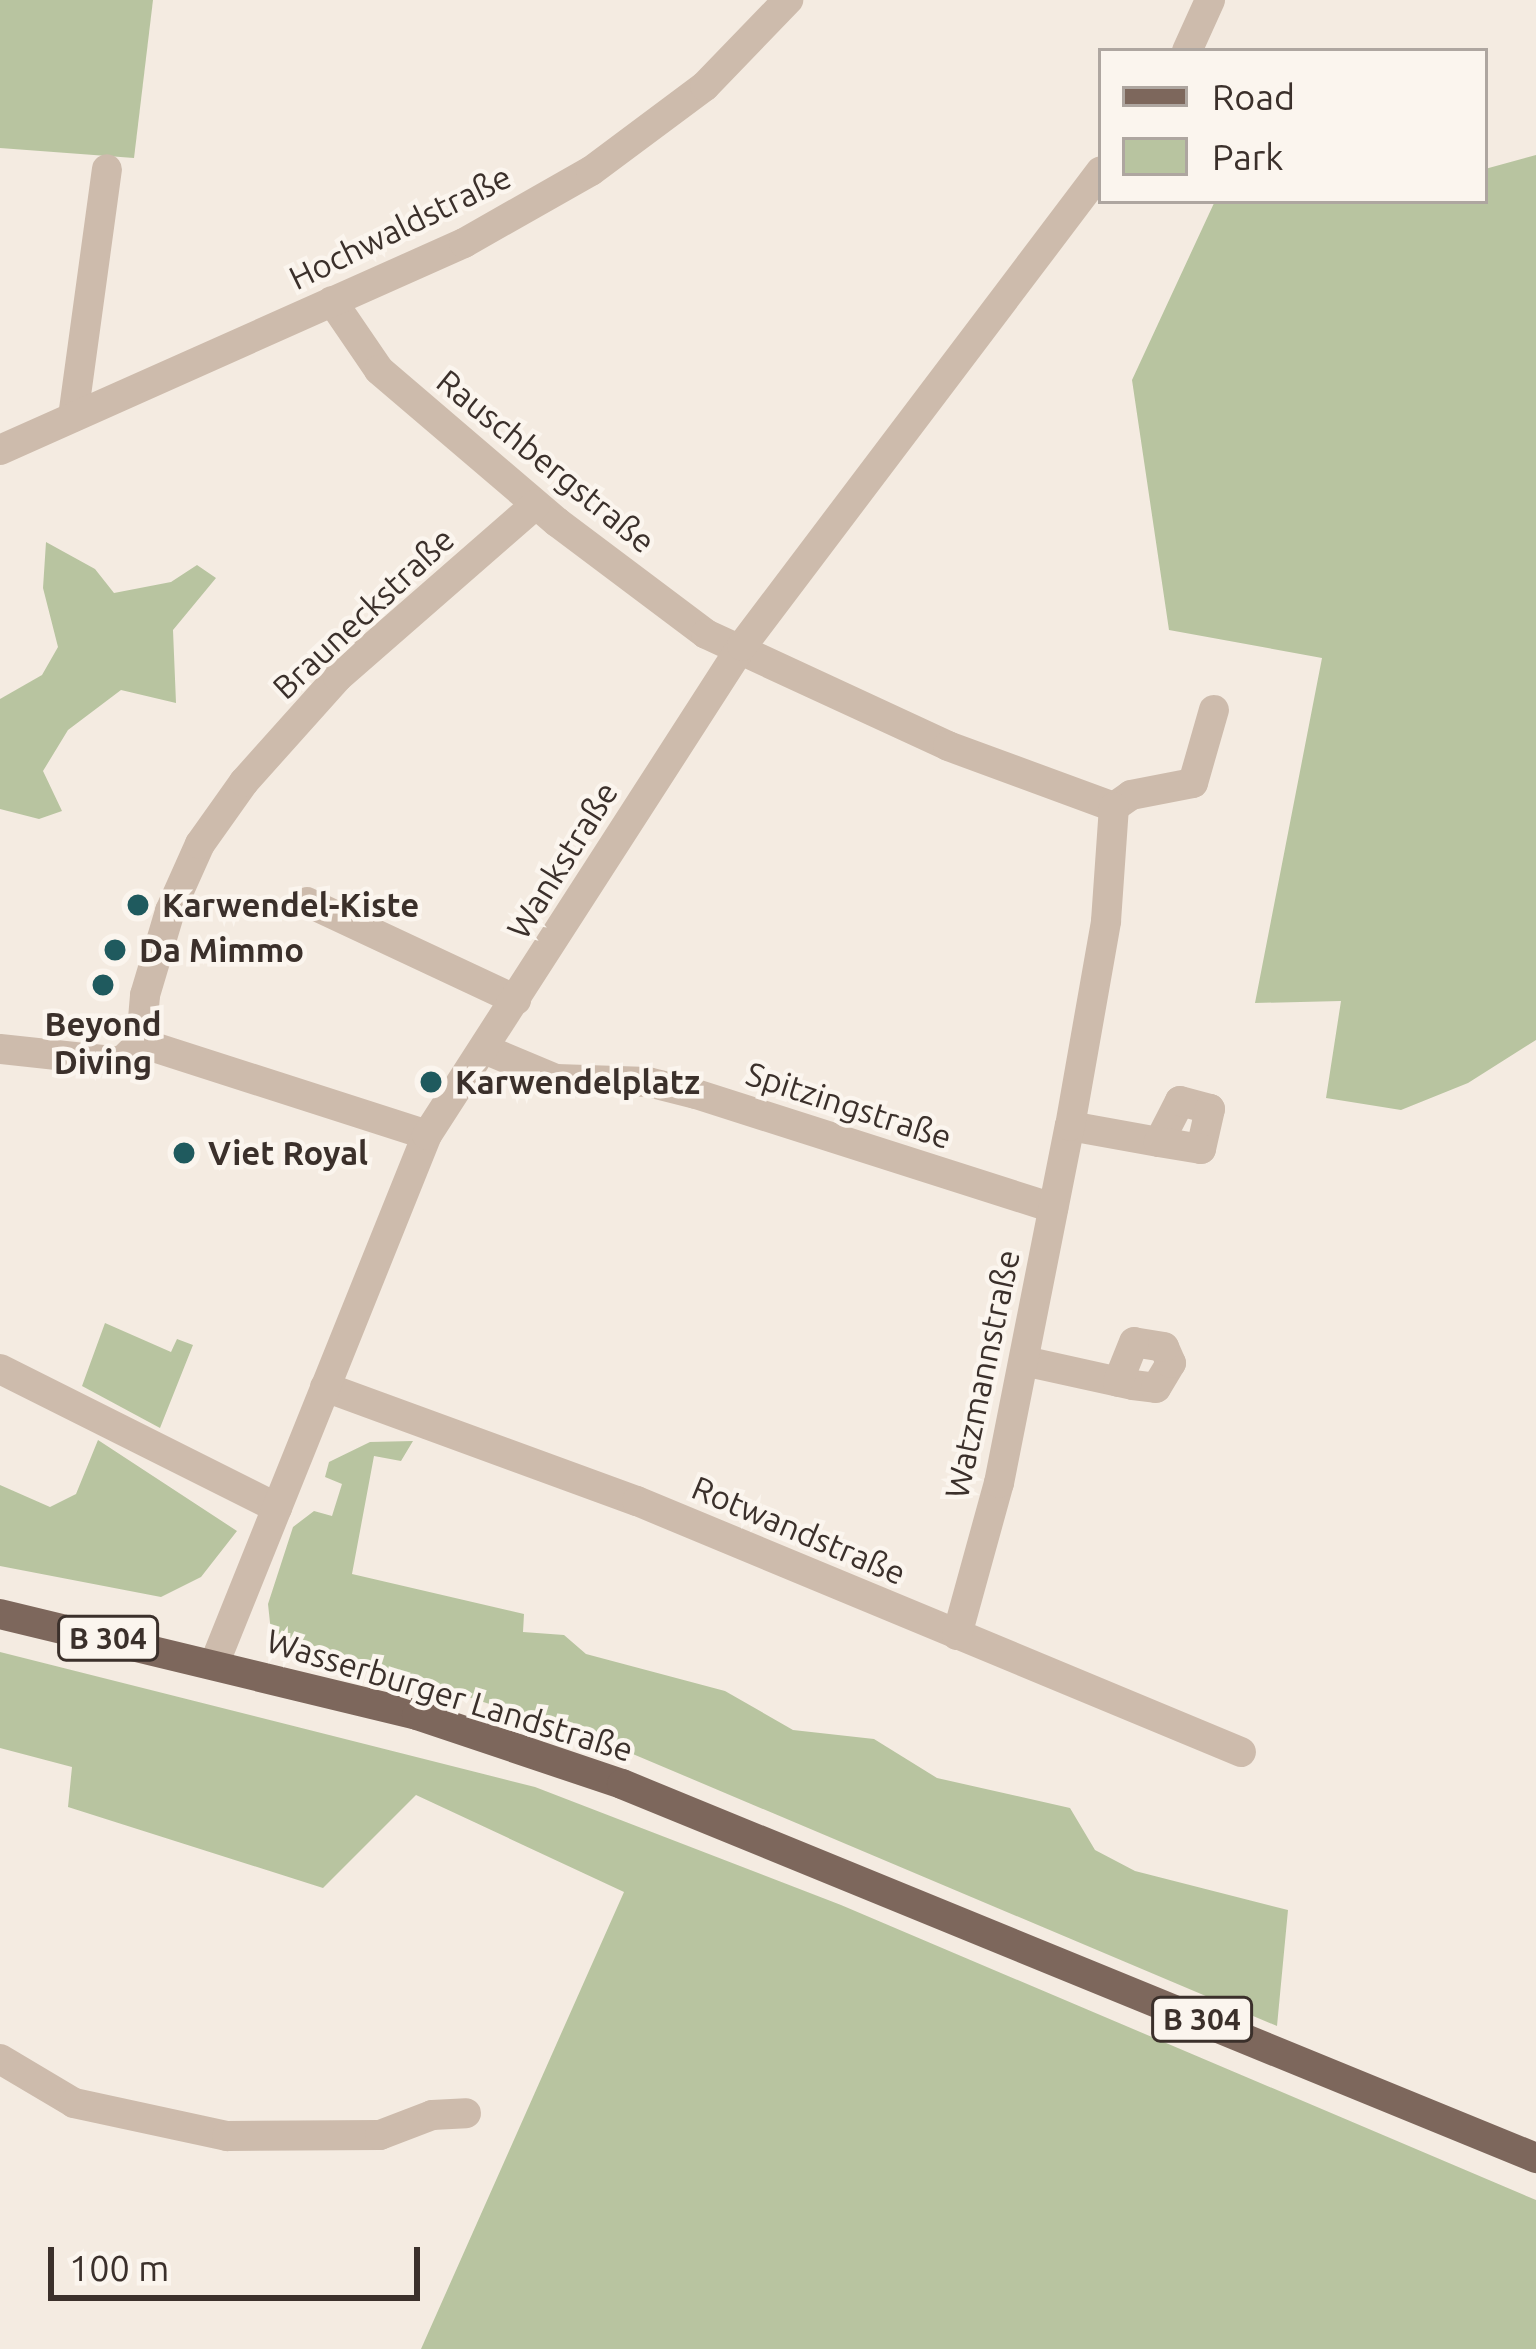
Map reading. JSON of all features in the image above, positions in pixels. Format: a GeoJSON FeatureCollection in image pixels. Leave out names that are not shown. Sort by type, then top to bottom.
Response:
{"type":"FeatureCollection","features":[{"type":"Feature","properties":{"kind":"main road","name":"Wasserburger Landstraße"},"geometry":{"type":"LineString","coordinates":[[0,1614],[215,1662],[417,1715],[599,1776],[868,1881],[1536,2158]]}},
{"type":"Feature","properties":{"kind":"street","name":"Hochwaldstraße"},"geometry":{"type":"LineString","coordinates":[[0,450],[464,243],[590,171],[705,86],[788,0]]}},
{"type":"Feature","properties":{"kind":"street"},"geometry":{"type":"LineString","coordinates":[[1188,48],[1210,0]]}},
{"type":"Feature","properties":{"kind":"street"},"geometry":{"type":"LineString","coordinates":[[73,417],[107,169]]}},
{"type":"Feature","properties":{"kind":"street","name":"Wankstraße"},"geometry":{"type":"LineString","coordinates":[[215,1662],[427,1135],[742,646],[1098,175]]}},
{"type":"Feature","properties":{"kind":"street","name":"Rauschbergstraße"},"geometry":{"type":"LineString","coordinates":[[332,301],[379,370],[535,505],[706,634],[742,646],[906,728],[1114,807]]}},
{"type":"Feature","properties":{"kind":"street","name":"Brauneckstraße"},"geometry":{"type":"LineString","coordinates":[[141,1042],[145,995],[170,911],[200,844],[244,782],[338,677],[535,505]]}},
{"type":"Feature","properties":{"kind":"street"},"geometry":{"type":"LineString","coordinates":[[1114,807],[1130,795],[1193,783],[1214,710]]}},
{"type":"Feature","properties":{"kind":"street","name":"Watzmannstraße"},"geometry":{"type":"LineString","coordinates":[[957,1635],[1024,1361],[1070,1126],[1106,922],[1114,807]]}},
{"type":"Feature","properties":{"kind":"street"},"geometry":{"type":"LineString","coordinates":[[307,902],[516,1000]]}},
{"type":"Feature","properties":{"kind":"street"},"geometry":{"type":"LineString","coordinates":[[0,1049],[121,1062],[141,1042],[427,1135]]}},
{"type":"Feature","properties":{"kind":"street","name":"Spitzingstraße"},"geometry":{"type":"LineString","coordinates":[[484,1049],[556,1079],[648,1082],[696,1094],[1053,1208]]}},
{"type":"Feature","properties":{"kind":"street"},"geometry":{"type":"LineString","coordinates":[[1070,1126],[1159,1142]]}},
{"type":"Feature","properties":{"kind":"street"},"geometry":{"type":"LineString","coordinates":[[1024,1361],[1118,1382]]}},
{"type":"Feature","properties":{"kind":"street"},"geometry":{"type":"LineString","coordinates":[[0,1369],[278,1508]]}},
{"type":"Feature","properties":{"kind":"street","name":"Rotwandstraße"},"geometry":{"type":"LineString","coordinates":[[325,1387],[637,1501],[1241,1752]]}},
{"type":"Feature","properties":{"kind":"street"},"geometry":{"type":"LineString","coordinates":[[0,2059],[74,2103],[227,2137],[380,2135],[432,2115],[466,2113]]}},
{"type":"Feature","properties":{"kind":"green space"},"geometry":{"type":"Polygon","coordinates":[[[0,0],[153,0],[134,158],[0,148],[0,0]]]}},
{"type":"Feature","properties":{"kind":"green space"},"geometry":{"type":"Polygon","coordinates":[[[1536,155],[1536,1040],[1468,1083],[1401,1110],[1326,1098],[1341,1001],[1255,1003],[1322,658],[1169,630],[1132,380],[1214,204],[1488,204],[1488,168],[1536,155]]]}},
{"type":"Feature","properties":{"kind":"green space"},"geometry":{"type":"Polygon","coordinates":[[[46,542],[95,569],[114,593],[171,582],[197,565],[216,578],[173,630],[176,703],[121,690],[68,730],[43,771],[62,811],[39,819],[0,809],[0,699],[42,675],[58,647],[43,588],[46,542]]]}},
{"type":"Feature","properties":{"kind":"green space"},"geometry":{"type":"Polygon","coordinates":[[[105,1323],[171,1352],[177,1339],[193,1345],[160,1428],[82,1386],[105,1323]]]}},
{"type":"Feature","properties":{"kind":"green space"},"geometry":{"type":"Polygon","coordinates":[[[98,1440],[237,1531],[201,1577],[161,1597],[0,1566],[0,1485],[50,1507],[76,1494],[98,1440]]]}},
{"type":"Feature","properties":{"kind":"green space"},"geometry":{"type":"Polygon","coordinates":[[[413,1441],[401,1461],[374,1456],[352,1574],[524,1614],[523,1632],[564,1635],[586,1654],[725,1691],[793,1730],[874,1739],[937,1778],[1070,1808],[1095,1850],[1135,1871],[1288,1910],[1277,2026],[602,1741],[271,1632],[268,1604],[293,1527],[314,1511],[332,1516],[342,1484],[325,1477],[329,1462],[370,1442],[413,1441]]]}},
{"type":"Feature","properties":{"kind":"green space"},"geometry":{"type":"Polygon","coordinates":[[[0,1652],[535,1787],[841,1905],[1536,2200],[1536,2349],[421,2349],[624,1892],[416,1795],[323,1888],[68,1807],[72,1767],[0,1748],[0,1652]]]}},
{"type":"Feature","properties":{"kind":"place","name":"Karwendel-Kiste"},"geometry":{"type":"Point","coordinates":[138,905]}},
{"type":"Feature","properties":{"kind":"place","name":"Da Mimmo"},"geometry":{"type":"Point","coordinates":[115,950]}},
{"type":"Feature","properties":{"kind":"place","name":"Beyond Diving"},"geometry":{"type":"Point","coordinates":[103,985]}},
{"type":"Feature","properties":{"kind":"place","name":"Karwendelplatz"},"geometry":{"type":"Point","coordinates":[431,1082]}},
{"type":"Feature","properties":{"kind":"place","name":"Viet Royal"},"geometry":{"type":"Point","coordinates":[184,1153]}}]}
